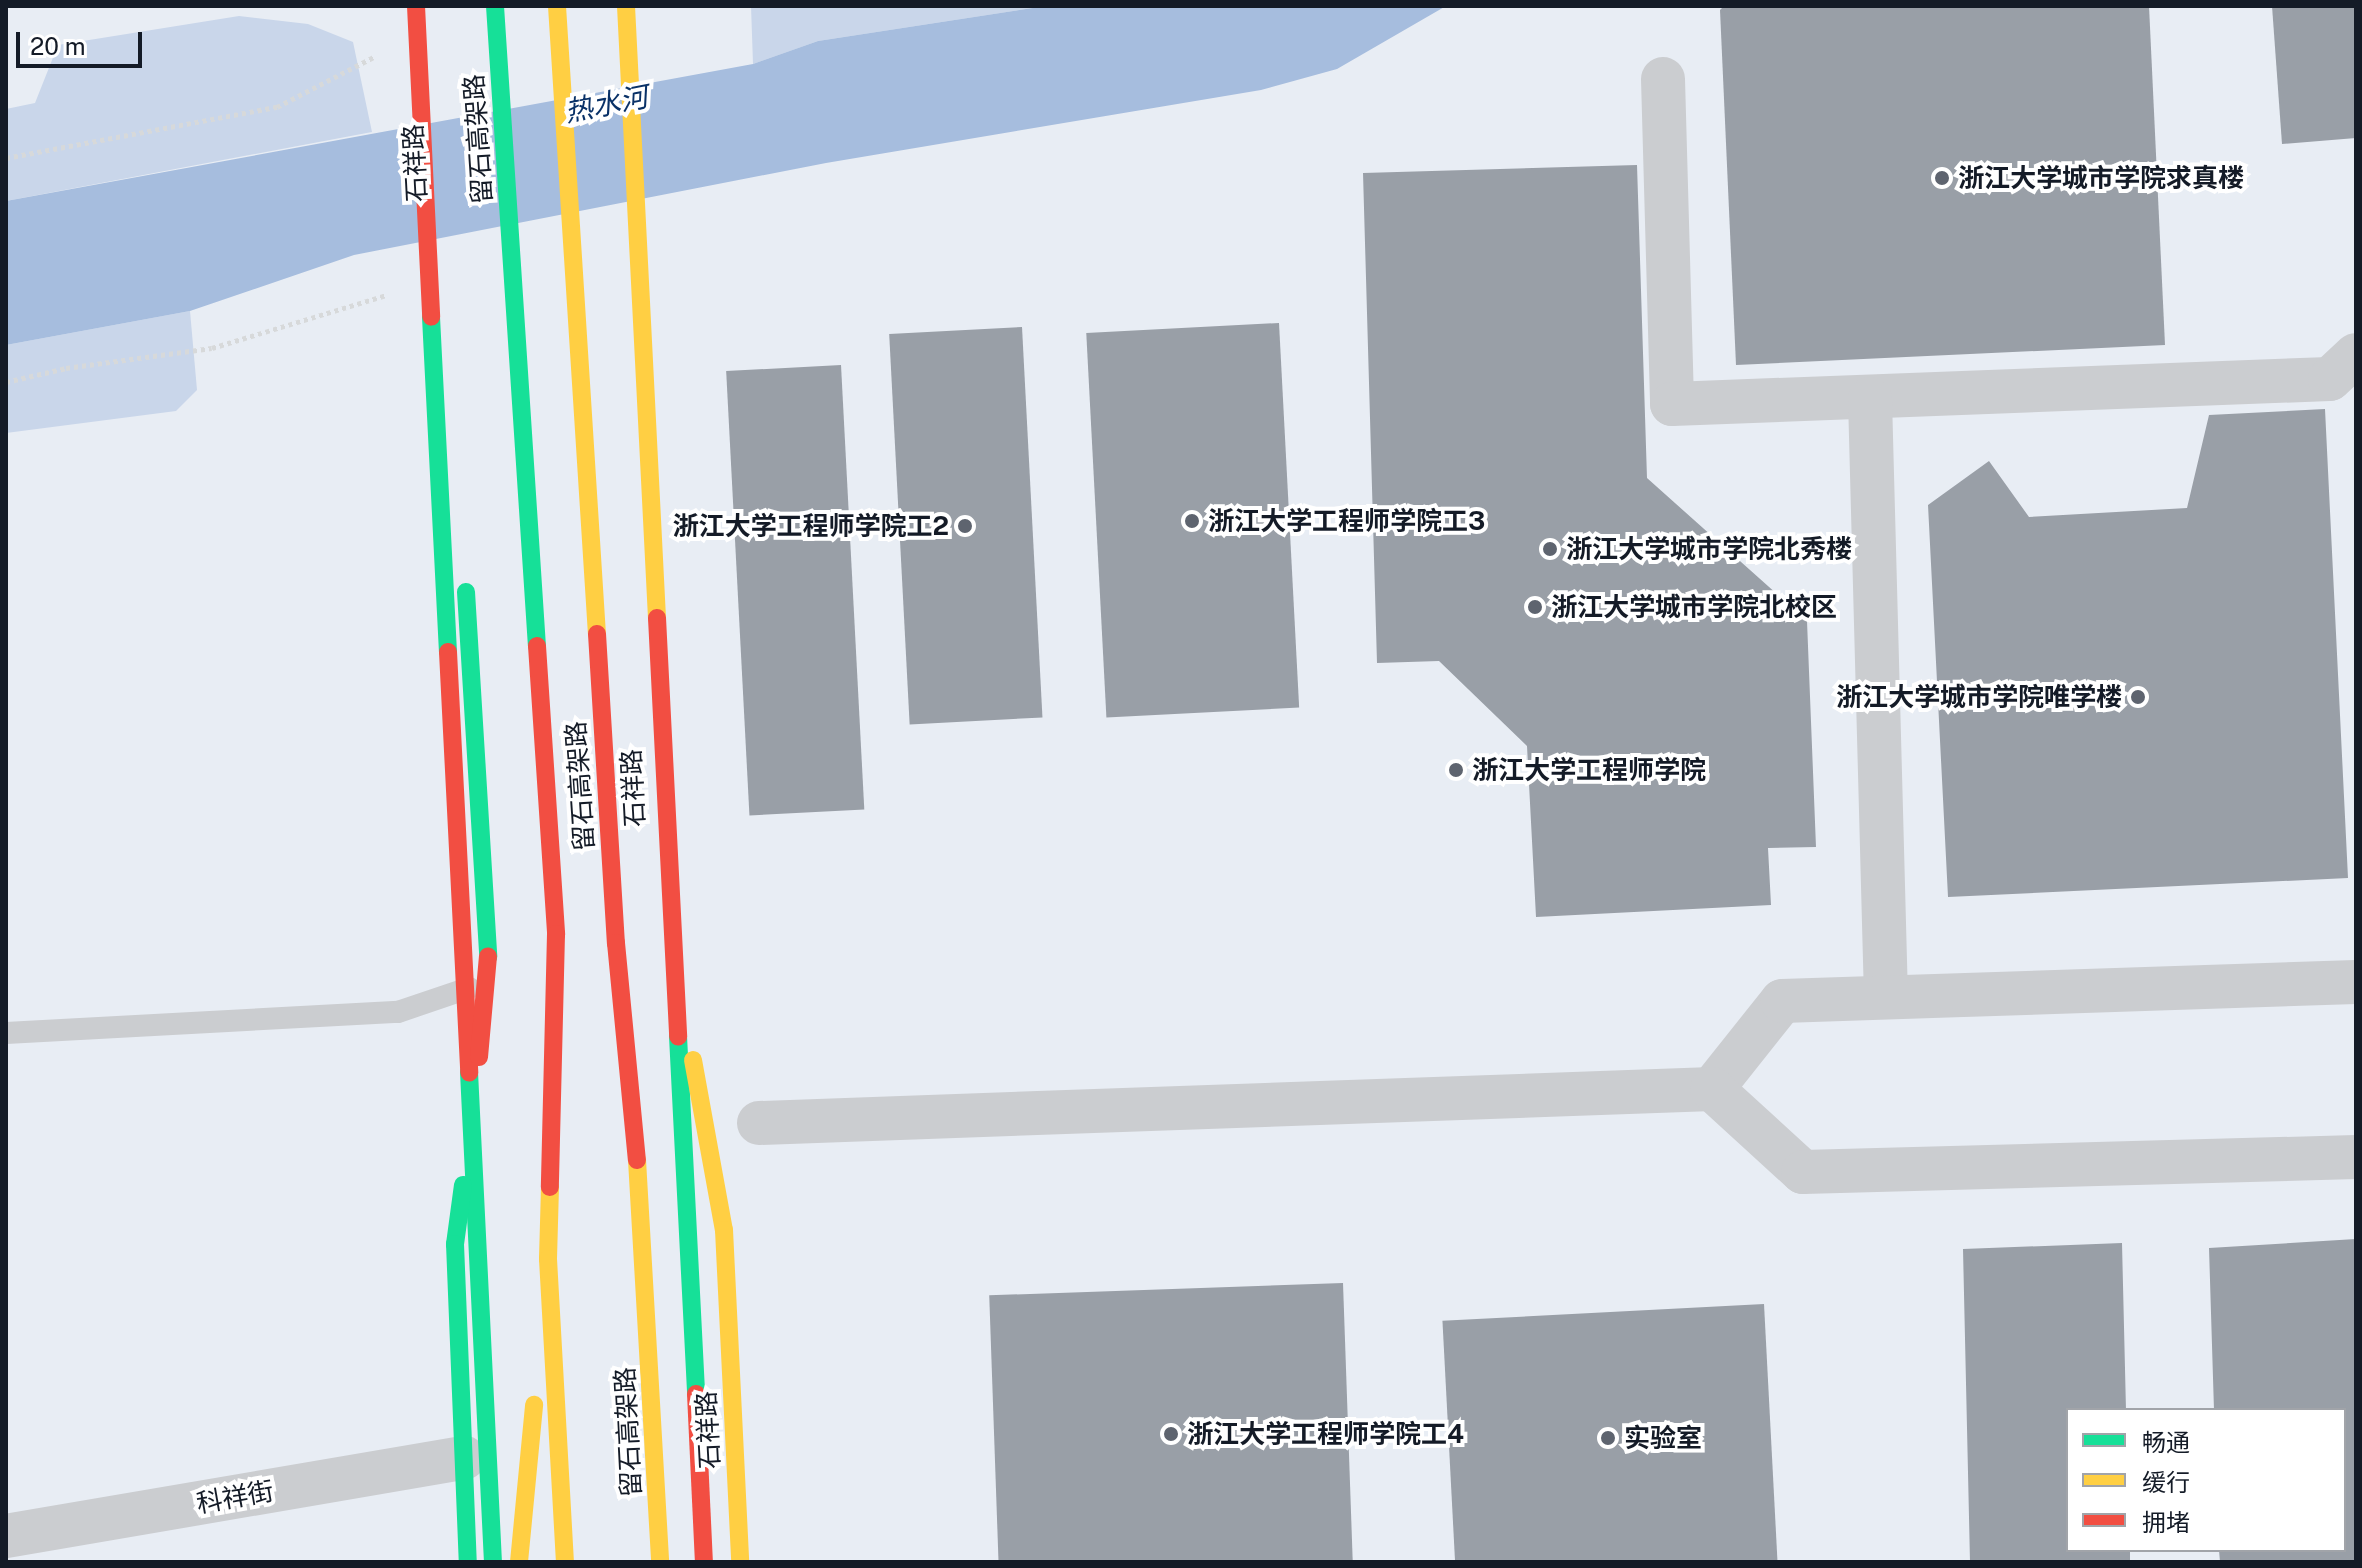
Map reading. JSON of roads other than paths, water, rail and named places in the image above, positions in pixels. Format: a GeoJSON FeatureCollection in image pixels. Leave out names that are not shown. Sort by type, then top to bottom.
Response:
{"type":"FeatureCollection","features":[{"type":"Feature","properties":{"kind":"main road","name":"留石高架路"},"geometry":{"type":"LineString","coordinates":[[413,6],[493,1562]]}},
{"type":"Feature","properties":{"kind":"main road","name":"留石高架路"},"geometry":{"type":"LineString","coordinates":[[495,6],[556,934],[548,1259],[565,1562]]}},
{"type":"Feature","properties":{"kind":"main road","name":"留石高架路"},"geometry":{"type":"LineString","coordinates":[[557,6],[616,943],[646,1255],[660,1562]]}},
{"type":"Feature","properties":{"kind":"main road","name":"石祥路"},"geometry":{"type":"LineString","coordinates":[[615,6],[666,915],[724,1230],[740,1562]]}},
{"type":"Feature","properties":{"kind":"main road"},"geometry":{"type":"LineString","coordinates":[[626,6],[704,1562]]}},
{"type":"Feature","properties":{"kind":"main road","name":"石祥路"},"geometry":{"type":"LineString","coordinates":[[432,15],[459,465]]}},
{"type":"Feature","properties":{"kind":"main road"},"geometry":{"type":"LineString","coordinates":[[465,574],[489,981],[455,1244],[468,1562]]}},
{"type":"Feature","properties":{"kind":"main road"},"geometry":{"type":"LineString","coordinates":[[646,1255],[672,1424]]}},
{"type":"Feature","properties":{"kind":"main road"},"geometry":{"type":"LineString","coordinates":[[519,1562],[548,1259]]}},
{"type":"Feature","properties":{"kind":"main road"},"geometry":{"type":"LineString","coordinates":[[679,1470],[689,1562]]}},
{"type":"Feature","properties":{"kind":"street"},"geometry":{"type":"LineString","coordinates":[[1663,79],[1672,404],[1870,399],[2330,379],[2356,355]]}},
{"type":"Feature","properties":{"kind":"street"},"geometry":{"type":"LineString","coordinates":[[1870,399],[1886,997]]}},
{"type":"Feature","properties":{"kind":"street"},"geometry":{"type":"LineString","coordinates":[[1712,1089],[1782,1001],[2356,982]]}},
{"type":"Feature","properties":{"kind":"street"},"geometry":{"type":"LineString","coordinates":[[759,1123],[1712,1089],[1803,1172],[2356,1157]]}},
{"type":"Feature","properties":{"kind":"street","name":"科祥街"},"geometry":{"type":"LineString","coordinates":[[6,1536],[464,1458]]}},
{"type":"Feature","properties":{"kind":"lane"},"geometry":{"type":"LineString","coordinates":[[413,6],[432,15]]}},
{"type":"Feature","properties":{"kind":"lane"},"geometry":{"type":"LineString","coordinates":[[6,1033],[398,1012],[489,981]]}},
{"type":"Feature","properties":{"kind":"water","name":"热水河"},"geometry":{"type":"Polygon","coordinates":[[[1046,6],[1446,6],[1337,69],[1261,90],[826,163],[354,255],[190,311],[6,345],[6,201],[753,64],[818,41],[1046,6]]]}},
{"type":"Feature","properties":{"kind":"place","name":"浙江大学城市学院求真楼"},"geometry":{"type":"Point","coordinates":[1942,178]}},
{"type":"Feature","properties":{"kind":"place","name":"浙江大学工程师学院工3"},"geometry":{"type":"Point","coordinates":[1192,521]}},
{"type":"Feature","properties":{"kind":"place","name":"浙江大学工程师学院工2"},"geometry":{"type":"Point","coordinates":[965,526]}},
{"type":"Feature","properties":{"kind":"place","name":"浙江大学城市学院北秀楼"},"geometry":{"type":"Point","coordinates":[1550,549]}},
{"type":"Feature","properties":{"kind":"place","name":"浙江大学城市学院北校区"},"geometry":{"type":"Point","coordinates":[1535,607]}},
{"type":"Feature","properties":{"kind":"place","name":"浙江大学城市学院唯学楼"},"geometry":{"type":"Point","coordinates":[2138,697]}},
{"type":"Feature","properties":{"kind":"place","name":"浙江大学工程师学院"},"geometry":{"type":"Point","coordinates":[1456,770]}},
{"type":"Feature","properties":{"kind":"place","name":"浙江大学工程师学院工4"},"geometry":{"type":"Point","coordinates":[1171,1434]}},
{"type":"Feature","properties":{"kind":"place","name":"实验室"},"geometry":{"type":"Point","coordinates":[1608,1438]}}]}
